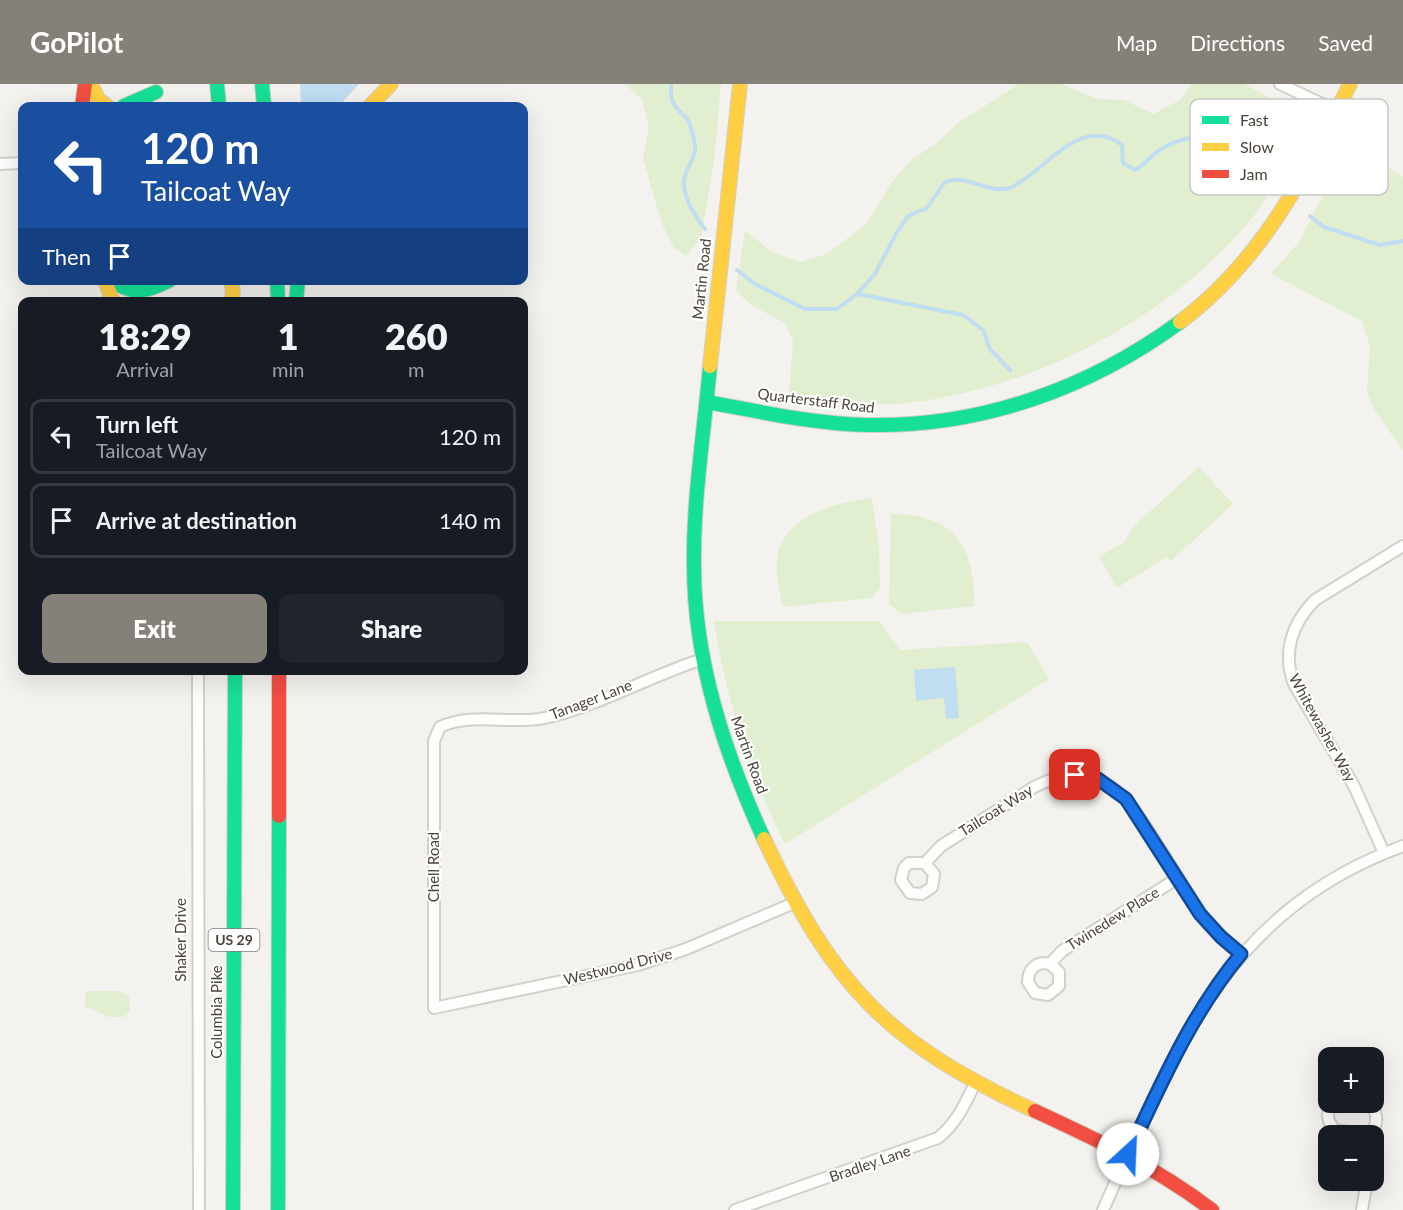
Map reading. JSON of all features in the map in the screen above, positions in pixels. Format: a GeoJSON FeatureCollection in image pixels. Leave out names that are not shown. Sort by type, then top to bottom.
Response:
{"type":"FeatureCollection","features":[{"type":"Feature","properties":{"kind":"main road"},"geometry":{"type":"LineString","coordinates":[[83,102],[85,84]]}},
{"type":"Feature","properties":{"kind":"main road"},"geometry":{"type":"LineString","coordinates":[[91,84],[102,102]]}},
{"type":"Feature","properties":{"kind":"main road"},"geometry":{"type":"LineString","coordinates":[[217,84],[219,102]]}},
{"type":"Feature","properties":{"kind":"main road"},"geometry":{"type":"LineString","coordinates":[[262,84],[264,102]]}},
{"type":"Feature","properties":{"kind":"main road"},"geometry":{"type":"LineString","coordinates":[[374,102],[391,84]]}},
{"type":"Feature","properties":{"kind":"main road","name":"Martin Road"},"geometry":{"type":"LineString","coordinates":[[740,84],[694,532],[694,593],[703,659],[722,732],[738,777],[794,903],[827,958],[870,1008],[916,1046],[976,1081],[1128,1154],[1171,1180],[1212,1210]]}},
{"type":"Feature","properties":{"kind":"main road","name":"Quarterstaff Road"},"geometry":{"type":"LineString","coordinates":[[1343,99],[1350,84]]}},
{"type":"Feature","properties":{"kind":"main road"},"geometry":{"type":"LineString","coordinates":[[132,102],[159,88]]}},
{"type":"Feature","properties":{"kind":"main road"},"geometry":{"type":"LineString","coordinates":[[145,102],[159,88]]}},
{"type":"Feature","properties":{"kind":"main road","name":"Quarterstaff Road"},"geometry":{"type":"LineString","coordinates":[[706,402],[853,425],[891,425],[964,417],[1035,399],[1084,378],[1142,346],[1183,318],[1241,265],[1269,233],[1294,195]]}},
{"type":"Feature","properties":{"kind":"main road"},"geometry":{"type":"LineString","coordinates":[[117,285],[120,288],[141,293],[162,285]]}},
{"type":"Feature","properties":{"kind":"main road"},"geometry":{"type":"LineString","coordinates":[[153,297],[166,285]]}},
{"type":"Feature","properties":{"kind":"main road","name":"Columbia Pike"},"geometry":{"type":"LineString","coordinates":[[233,1210],[236,675]]}},
{"type":"Feature","properties":{"kind":"main road","name":"US 29"},"geometry":{"type":"LineString","coordinates":[[278,1210],[279,675]]}},
{"type":"Feature","properties":{"kind":"street"},"geometry":{"type":"LineString","coordinates":[[1280,84],[1312,99]]}},
{"type":"Feature","properties":{"kind":"street"},"geometry":{"type":"LineString","coordinates":[[0,164],[18,163]]}},
{"type":"Feature","properties":{"kind":"street","name":"Whitewasher Way"},"geometry":{"type":"LineString","coordinates":[[1384,853],[1354,786],[1294,684],[1290,673],[1289,652],[1293,631],[1305,610],[1315,600],[1403,546]]}},
{"type":"Feature","properties":{"kind":"street","name":"Tanager Lane"},"geometry":{"type":"LineString","coordinates":[[440,727],[455,720],[547,718],[665,670],[703,659]]}},
{"type":"Feature","properties":{"kind":"street","name":"Shaker Drive"},"geometry":{"type":"LineString","coordinates":[[198,675],[199,1210]]}},
{"type":"Feature","properties":{"kind":"street","name":"Chell Road"},"geometry":{"type":"LineString","coordinates":[[434,1008],[434,741],[440,727]]}},
{"type":"Feature","properties":{"kind":"street","name":"Tailcoat Way"},"geometry":{"type":"LineString","coordinates":[[925,863],[941,846],[1048,780],[1075,775],[1098,779],[1126,799],[1210,925],[1241,954]]}},
{"type":"Feature","properties":{"kind":"street"},"geometry":{"type":"LineString","coordinates":[[1103,1210],[1187,1031],[1209,995],[1241,954],[1299,899],[1351,868],[1403,846]]}},
{"type":"Feature","properties":{"kind":"street","name":"Twinedew Place"},"geometry":{"type":"LineString","coordinates":[[1050,964],[1062,951],[1178,878]]}},
{"type":"Feature","properties":{"kind":"street","name":"Westwood Drive"},"geometry":{"type":"LineString","coordinates":[[434,1008],[638,964],[686,949],[794,903]]}},
{"type":"Feature","properties":{"kind":"street","name":"Bradley Lane"},"geometry":{"type":"LineString","coordinates":[[735,1210],[938,1138],[948,1130],[976,1081]]}},
{"type":"Feature","properties":{"kind":"street"},"geometry":{"type":"LineString","coordinates":[[1362,1210],[1365,1191]]}},
{"type":"Feature","properties":{"kind":"green space"},"geometry":{"type":"Polygon","coordinates":[[[625,84],[721,84],[714,161],[701,238],[686,256],[674,248],[662,224],[643,159],[649,127],[642,100],[625,84]]]}},
{"type":"Feature","properties":{"kind":"green space"},"geometry":{"type":"Polygon","coordinates":[[[1019,84],[1060,84],[1098,99],[1124,100],[1153,114],[1180,100],[1192,84],[1244,84],[1272,99],[1190,99],[1190,195],[1267,195],[1241,231],[1208,265],[1171,295],[1132,323],[1089,347],[1045,367],[1000,383],[954,395],[907,403],[863,403],[789,395],[793,341],[785,323],[751,305],[736,291],[745,230],[772,252],[800,262],[827,254],[866,224],[892,182],[912,159],[936,144],[958,123],[1019,84]]]}},
{"type":"Feature","properties":{"kind":"green space"},"geometry":{"type":"Polygon","coordinates":[[[1388,167],[1403,177],[1403,451],[1374,409],[1367,391],[1370,346],[1362,321],[1271,274],[1299,242],[1323,195],[1388,195],[1388,167]]]}},
{"type":"Feature","properties":{"kind":"green space"},"geometry":{"type":"Polygon","coordinates":[[[1199,467],[1233,504],[1171,561],[1166,557],[1117,588],[1099,557],[1124,542],[1136,524],[1199,467]]]}},
{"type":"Feature","properties":{"kind":"green space"},"geometry":{"type":"Polygon","coordinates":[[[872,498],[879,549],[880,588],[872,598],[783,607],[777,577],[777,560],[780,546],[787,534],[807,517],[820,511],[846,502],[872,498]]]}},
{"type":"Feature","properties":{"kind":"green space"},"geometry":{"type":"Polygon","coordinates":[[[891,514],[912,515],[930,520],[945,527],[956,538],[971,566],[974,606],[902,614],[889,604],[891,514]]]}},
{"type":"Feature","properties":{"kind":"green space"},"geometry":{"type":"Polygon","coordinates":[[[714,621],[879,621],[900,650],[1027,642],[1049,679],[785,844],[760,790],[740,735],[725,679],[714,621]]]}},
{"type":"Feature","properties":{"kind":"green space"},"geometry":{"type":"Polygon","coordinates":[[[86,991],[121,991],[129,997],[130,1012],[123,1017],[109,1017],[85,1006],[86,991]]]}},
{"type":"Feature","properties":{"kind":"water"},"geometry":{"type":"Polygon","coordinates":[[[300,84],[359,84],[343,102],[301,102],[300,84]]]}},
{"type":"Feature","properties":{"kind":"water"},"geometry":{"type":"Polygon","coordinates":[[[955,667],[959,718],[946,719],[944,698],[916,701],[914,670],[955,667]]]}},
{"type":"Feature","properties":{"kind":"waterway"},"geometry":{"type":"LineString","coordinates":[[671,84],[675,107],[689,122],[695,142],[694,155],[684,178],[684,189],[694,213],[705,229]]}},
{"type":"Feature","properties":{"kind":"waterway"},"geometry":{"type":"LineString","coordinates":[[737,270],[755,284],[805,309],[837,309],[857,294],[875,274],[908,216],[927,208],[944,183],[960,180],[995,189],[1012,187],[1064,148],[1078,140],[1092,136],[1107,137],[1122,145],[1123,163],[1135,170],[1166,146],[1190,138]]}},
{"type":"Feature","properties":{"kind":"waterway"},"geometry":{"type":"LineString","coordinates":[[1310,216],[1324,227],[1380,245],[1403,241]]}},
{"type":"Feature","properties":{"kind":"waterway"},"geometry":{"type":"LineString","coordinates":[[858,294],[963,315],[983,330],[990,349],[1010,370]]}},
{"type":"Feature","properties":{"kind":"traffic: fast"},"geometry":{"type":"LineString","coordinates":[[217,84],[219,102]]}},
{"type":"Feature","properties":{"kind":"traffic: fast"},"geometry":{"type":"LineString","coordinates":[[262,84],[264,102]]}},
{"type":"Feature","properties":{"kind":"traffic: fast"},"geometry":{"type":"LineString","coordinates":[[133,102],[156,92]]}},
{"type":"Feature","properties":{"kind":"traffic: fast"},"geometry":{"type":"LineString","coordinates":[[119,285],[134,290],[159,285]]}},
{"type":"Feature","properties":{"kind":"traffic: fast"},"geometry":{"type":"LineString","coordinates":[[277,285],[278,297]]}},
{"type":"Feature","properties":{"kind":"traffic: fast"},"geometry":{"type":"LineString","coordinates":[[296,297],[298,285]]}},
{"type":"Feature","properties":{"kind":"traffic: fast"},"geometry":{"type":"LineString","coordinates":[[707,402],[788,417],[849,424],[911,424],[953,419],[993,411],[1072,384],[1109,366],[1180,322]]}},
{"type":"Feature","properties":{"kind":"traffic: fast"},"geometry":{"type":"LineString","coordinates":[[710,366],[695,516],[695,602],[699,637],[714,706],[737,774],[764,839]]}},
{"type":"Feature","properties":{"kind":"traffic: fast"},"geometry":{"type":"LineString","coordinates":[[233,1210],[235,675]]}},
{"type":"Feature","properties":{"kind":"traffic: fast"},"geometry":{"type":"LineString","coordinates":[[278,1210],[279,816]]}},
{"type":"Feature","properties":{"kind":"traffic: slow"},"geometry":{"type":"LineString","coordinates":[[91,84],[102,102]]}},
{"type":"Feature","properties":{"kind":"traffic: slow"},"geometry":{"type":"LineString","coordinates":[[374,102],[391,84]]}},
{"type":"Feature","properties":{"kind":"traffic: slow"},"geometry":{"type":"LineString","coordinates":[[710,366],[740,84]]}},
{"type":"Feature","properties":{"kind":"traffic: slow"},"geometry":{"type":"LineString","coordinates":[[1342,99],[1350,84]]}},
{"type":"Feature","properties":{"kind":"traffic: slow"},"geometry":{"type":"LineString","coordinates":[[1180,322],[1235,272],[1258,244],[1291,195]]}},
{"type":"Feature","properties":{"kind":"traffic: slow"},"geometry":{"type":"LineString","coordinates":[[107,285],[111,297]]}},
{"type":"Feature","properties":{"kind":"traffic: slow"},"geometry":{"type":"LineString","coordinates":[[232,285],[233,297]]}},
{"type":"Feature","properties":{"kind":"traffic: slow"},"geometry":{"type":"LineString","coordinates":[[764,839],[789,890],[815,934],[841,972],[870,1005],[902,1034],[940,1060],[984,1086],[1035,1111]]}},
{"type":"Feature","properties":{"kind":"traffic: jam"},"geometry":{"type":"LineString","coordinates":[[83,102],[85,84]]}},
{"type":"Feature","properties":{"kind":"traffic: jam"},"geometry":{"type":"LineString","coordinates":[[279,675],[279,816]]}},
{"type":"Feature","properties":{"kind":"traffic: jam"},"geometry":{"type":"LineString","coordinates":[[1035,1111],[1148,1168],[1212,1210]]}},
{"type":"Feature","properties":{"kind":"route"},"geometry":{"type":"LineString","coordinates":[[1075,775],[1098,779],[1118,790],[1136,811],[1200,914],[1241,954],[1212,990],[1187,1031],[1128,1154]]}}]}
